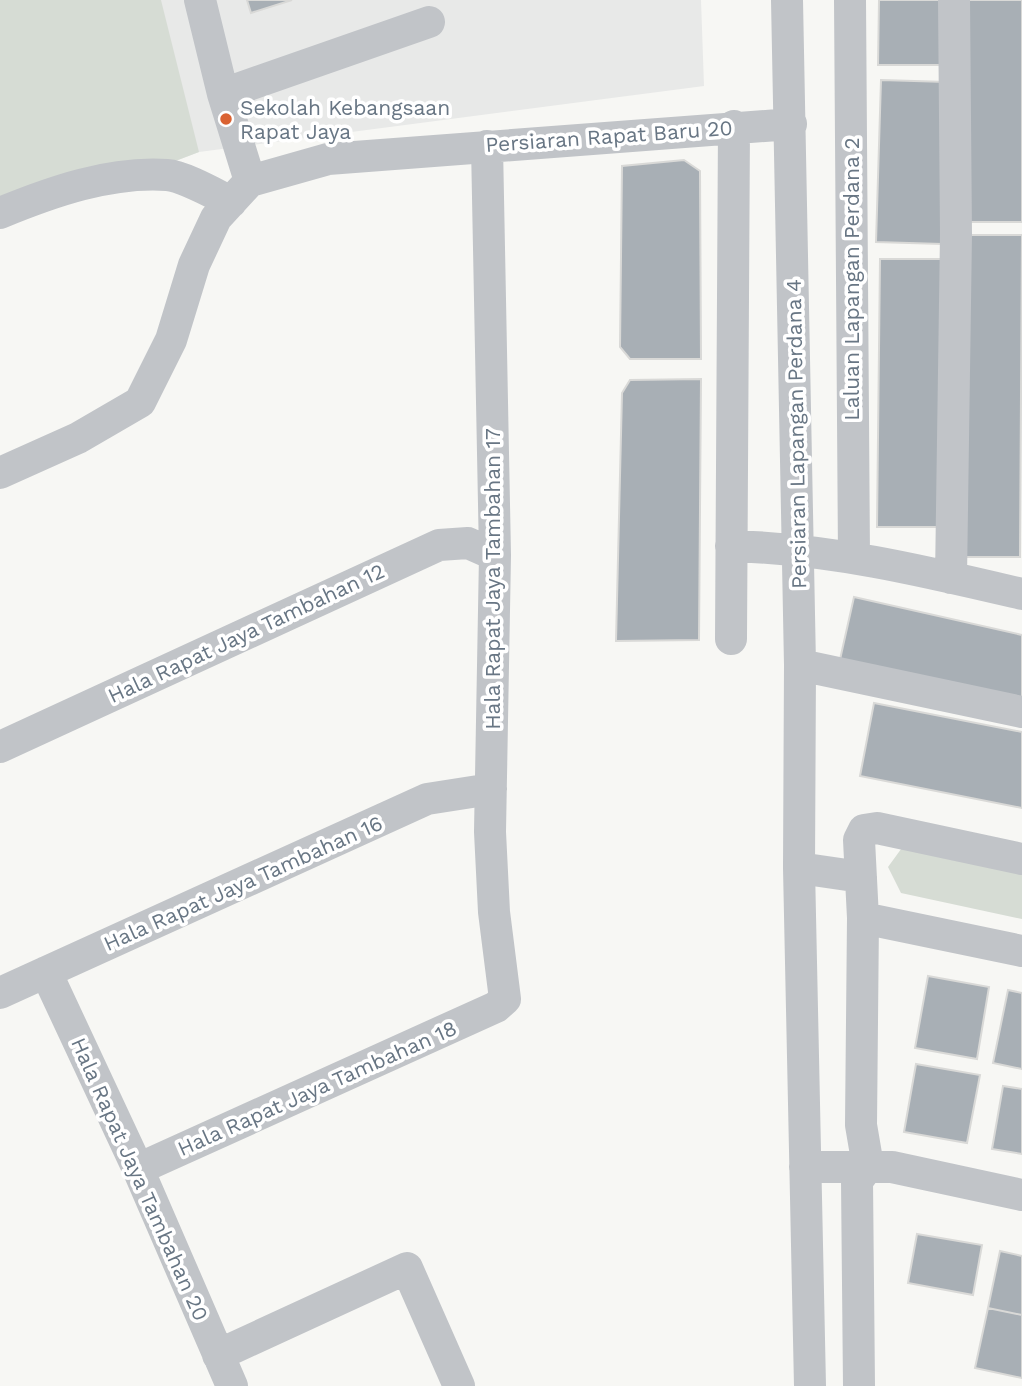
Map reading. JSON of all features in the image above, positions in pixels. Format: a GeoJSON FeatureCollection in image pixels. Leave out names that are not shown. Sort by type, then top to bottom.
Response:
{"type":"FeatureCollection","features":[{"type":"Feature","properties":{"kind":"street"},"geometry":{"type":"LineString","coordinates":[[200,0],[223,94],[241,192]]}},
{"type":"Feature","properties":{"kind":"street","name":"Persiaran Lapangan Perdana 4"},"geometry":{"type":"LineString","coordinates":[[787,0],[800,665],[799,868],[810,1386]]}},
{"type":"Feature","properties":{"kind":"street","name":"Laluan Lapangan Perdana 2"},"geometry":{"type":"LineString","coordinates":[[850,0],[853,557]]}},
{"type":"Feature","properties":{"kind":"street"},"geometry":{"type":"LineString","coordinates":[[951,578],[956,234],[954,0]]}},
{"type":"Feature","properties":{"kind":"street"},"geometry":{"type":"LineString","coordinates":[[223,94],[429,22]]}},
{"type":"Feature","properties":{"kind":"street","name":"Persiaran Rapat Baru 20"},"geometry":{"type":"LineString","coordinates":[[241,192],[328,159],[734,126],[791,124]]}},
{"type":"Feature","properties":{"kind":"street"},"geometry":{"type":"LineString","coordinates":[[731,639],[734,126]]}},
{"type":"Feature","properties":{"kind":"street","name":"Hala Rapat Jaya Tambahan 17"},"geometry":{"type":"LineString","coordinates":[[487,146],[495,555],[491,789],[494,912],[505,986],[505,999],[496,1007]]}},
{"type":"Feature","properties":{"kind":"street"},"geometry":{"type":"LineString","coordinates":[[0,213],[53,191],[105,180],[169,174],[241,192]]}},
{"type":"Feature","properties":{"kind":"street"},"geometry":{"type":"LineString","coordinates":[[0,472],[78,438],[140,402],[172,340],[194,265],[216,218],[241,192]]}},
{"type":"Feature","properties":{"kind":"street","name":"Hala Rapat Jaya Tambahan 12"},"geometry":{"type":"LineString","coordinates":[[0,747],[439,545],[468,542],[495,555]]}},
{"type":"Feature","properties":{"kind":"street"},"geometry":{"type":"LineString","coordinates":[[732,546],[798,548],[853,557],[1022,594]]}},
{"type":"Feature","properties":{"kind":"street"},"geometry":{"type":"LineString","coordinates":[[800,665],[1022,712]]}},
{"type":"Feature","properties":{"kind":"street","name":"Hala Rapat Jaya Tambahan 16"},"geometry":{"type":"LineString","coordinates":[[0,993],[427,799],[491,789]]}},
{"type":"Feature","properties":{"kind":"street"},"geometry":{"type":"LineString","coordinates":[[859,1386],[857,1181],[868,1166],[861,1125],[863,918],[859,840],[864,830],[877,828],[1022,859]]}},
{"type":"Feature","properties":{"kind":"street"},"geometry":{"type":"LineString","coordinates":[[799,868],[862,877]]}},
{"type":"Feature","properties":{"kind":"street"},"geometry":{"type":"LineString","coordinates":[[863,918],[1022,951]]}},
{"type":"Feature","properties":{"kind":"street","name":"Hala Rapat Jaya Tambahan 20"},"geometry":{"type":"LineString","coordinates":[[46,972],[138,1169],[232,1386]]}},
{"type":"Feature","properties":{"kind":"street","name":"Hala Rapat Jaya Tambahan 18"},"geometry":{"type":"LineString","coordinates":[[138,1169],[496,1007]]}},
{"type":"Feature","properties":{"kind":"street"},"geometry":{"type":"LineString","coordinates":[[805,1167],[892,1167],[1022,1195]]}},
{"type":"Feature","properties":{"kind":"street"},"geometry":{"type":"LineString","coordinates":[[218,1355],[407,1268],[459,1386]]}},
{"type":"Feature","properties":{"kind":"shaded area","name":"Sekolah Kebangsaan Rapat Jaya"},"geometry":{"type":"Polygon","coordinates":[[[0,0],[701,0],[704,86],[199,152],[0,228],[0,0]]]}},
{"type":"Feature","properties":{"kind":"shaded area"},"geometry":{"type":"Polygon","coordinates":[[[0,0],[161,0],[199,152],[0,228],[0,0]]]}},
{"type":"Feature","properties":{"kind":"shaded area"},"geometry":{"type":"Polygon","coordinates":[[[904,845],[1022,872],[1022,919],[901,893],[888,867],[904,845]]]}},
{"type":"Feature","properties":{"kind":"building"},"geometry":{"type":"Polygon","coordinates":[[[247,0],[292,0],[251,13],[247,0]]]}},
{"type":"Feature","properties":{"kind":"building"},"geometry":{"type":"Polygon","coordinates":[[[879,0],[943,0],[942,65],[878,65],[879,0]]]}},
{"type":"Feature","properties":{"kind":"building"},"geometry":{"type":"Polygon","coordinates":[[[963,0],[1022,0],[1022,222],[962,222],[963,0]]]}},
{"type":"Feature","properties":{"kind":"building"},"geometry":{"type":"Polygon","coordinates":[[[881,80],[947,82],[942,244],[876,242],[881,80]]]}},
{"type":"Feature","properties":{"kind":"building"},"geometry":{"type":"Polygon","coordinates":[[[684,160],[700,171],[701,359],[630,359],[620,347],[622,166],[684,160]]]}},
{"type":"Feature","properties":{"kind":"building"},"geometry":{"type":"Polygon","coordinates":[[[965,235],[1022,235],[1020,557],[960,557],[965,235]]]}},
{"type":"Feature","properties":{"kind":"building"},"geometry":{"type":"Polygon","coordinates":[[[880,259],[945,259],[942,527],[877,527],[880,259]]]}},
{"type":"Feature","properties":{"kind":"building"},"geometry":{"type":"Polygon","coordinates":[[[701,379],[699,640],[616,641],[622,393],[630,380],[701,379]]]}},
{"type":"Feature","properties":{"kind":"building"},"geometry":{"type":"Polygon","coordinates":[[[854,597],[1022,635],[1022,705],[839,664],[854,597]]]}},
{"type":"Feature","properties":{"kind":"building"},"geometry":{"type":"Polygon","coordinates":[[[874,703],[1022,732],[1022,808],[860,776],[874,703]]]}},
{"type":"Feature","properties":{"kind":"building"},"geometry":{"type":"Polygon","coordinates":[[[928,976],[989,987],[977,1059],[915,1048],[928,976]]]}},
{"type":"Feature","properties":{"kind":"building"},"geometry":{"type":"Polygon","coordinates":[[[1008,990],[1022,993],[1022,1069],[993,1063],[1008,990]]]}},
{"type":"Feature","properties":{"kind":"building"},"geometry":{"type":"Polygon","coordinates":[[[916,1064],[980,1075],[967,1143],[904,1132],[916,1064]]]}},
{"type":"Feature","properties":{"kind":"building"},"geometry":{"type":"Polygon","coordinates":[[[1003,1086],[1022,1089],[1022,1154],[992,1149],[1003,1086]]]}},
{"type":"Feature","properties":{"kind":"building"},"geometry":{"type":"Polygon","coordinates":[[[917,1234],[982,1245],[973,1295],[908,1283],[917,1234]]]}},
{"type":"Feature","properties":{"kind":"building"},"geometry":{"type":"Polygon","coordinates":[[[1000,1251],[1022,1256],[1022,1315],[988,1308],[1000,1251]]]}},
{"type":"Feature","properties":{"kind":"building"},"geometry":{"type":"Polygon","coordinates":[[[988,1308],[1022,1315],[1022,1378],[975,1368],[988,1308]]]}},
{"type":"Feature","properties":{"kind":"place","name":"Sekolah Kebangsaan Rapat Jaya"},"geometry":{"type":"Point","coordinates":[226,119]}}]}
